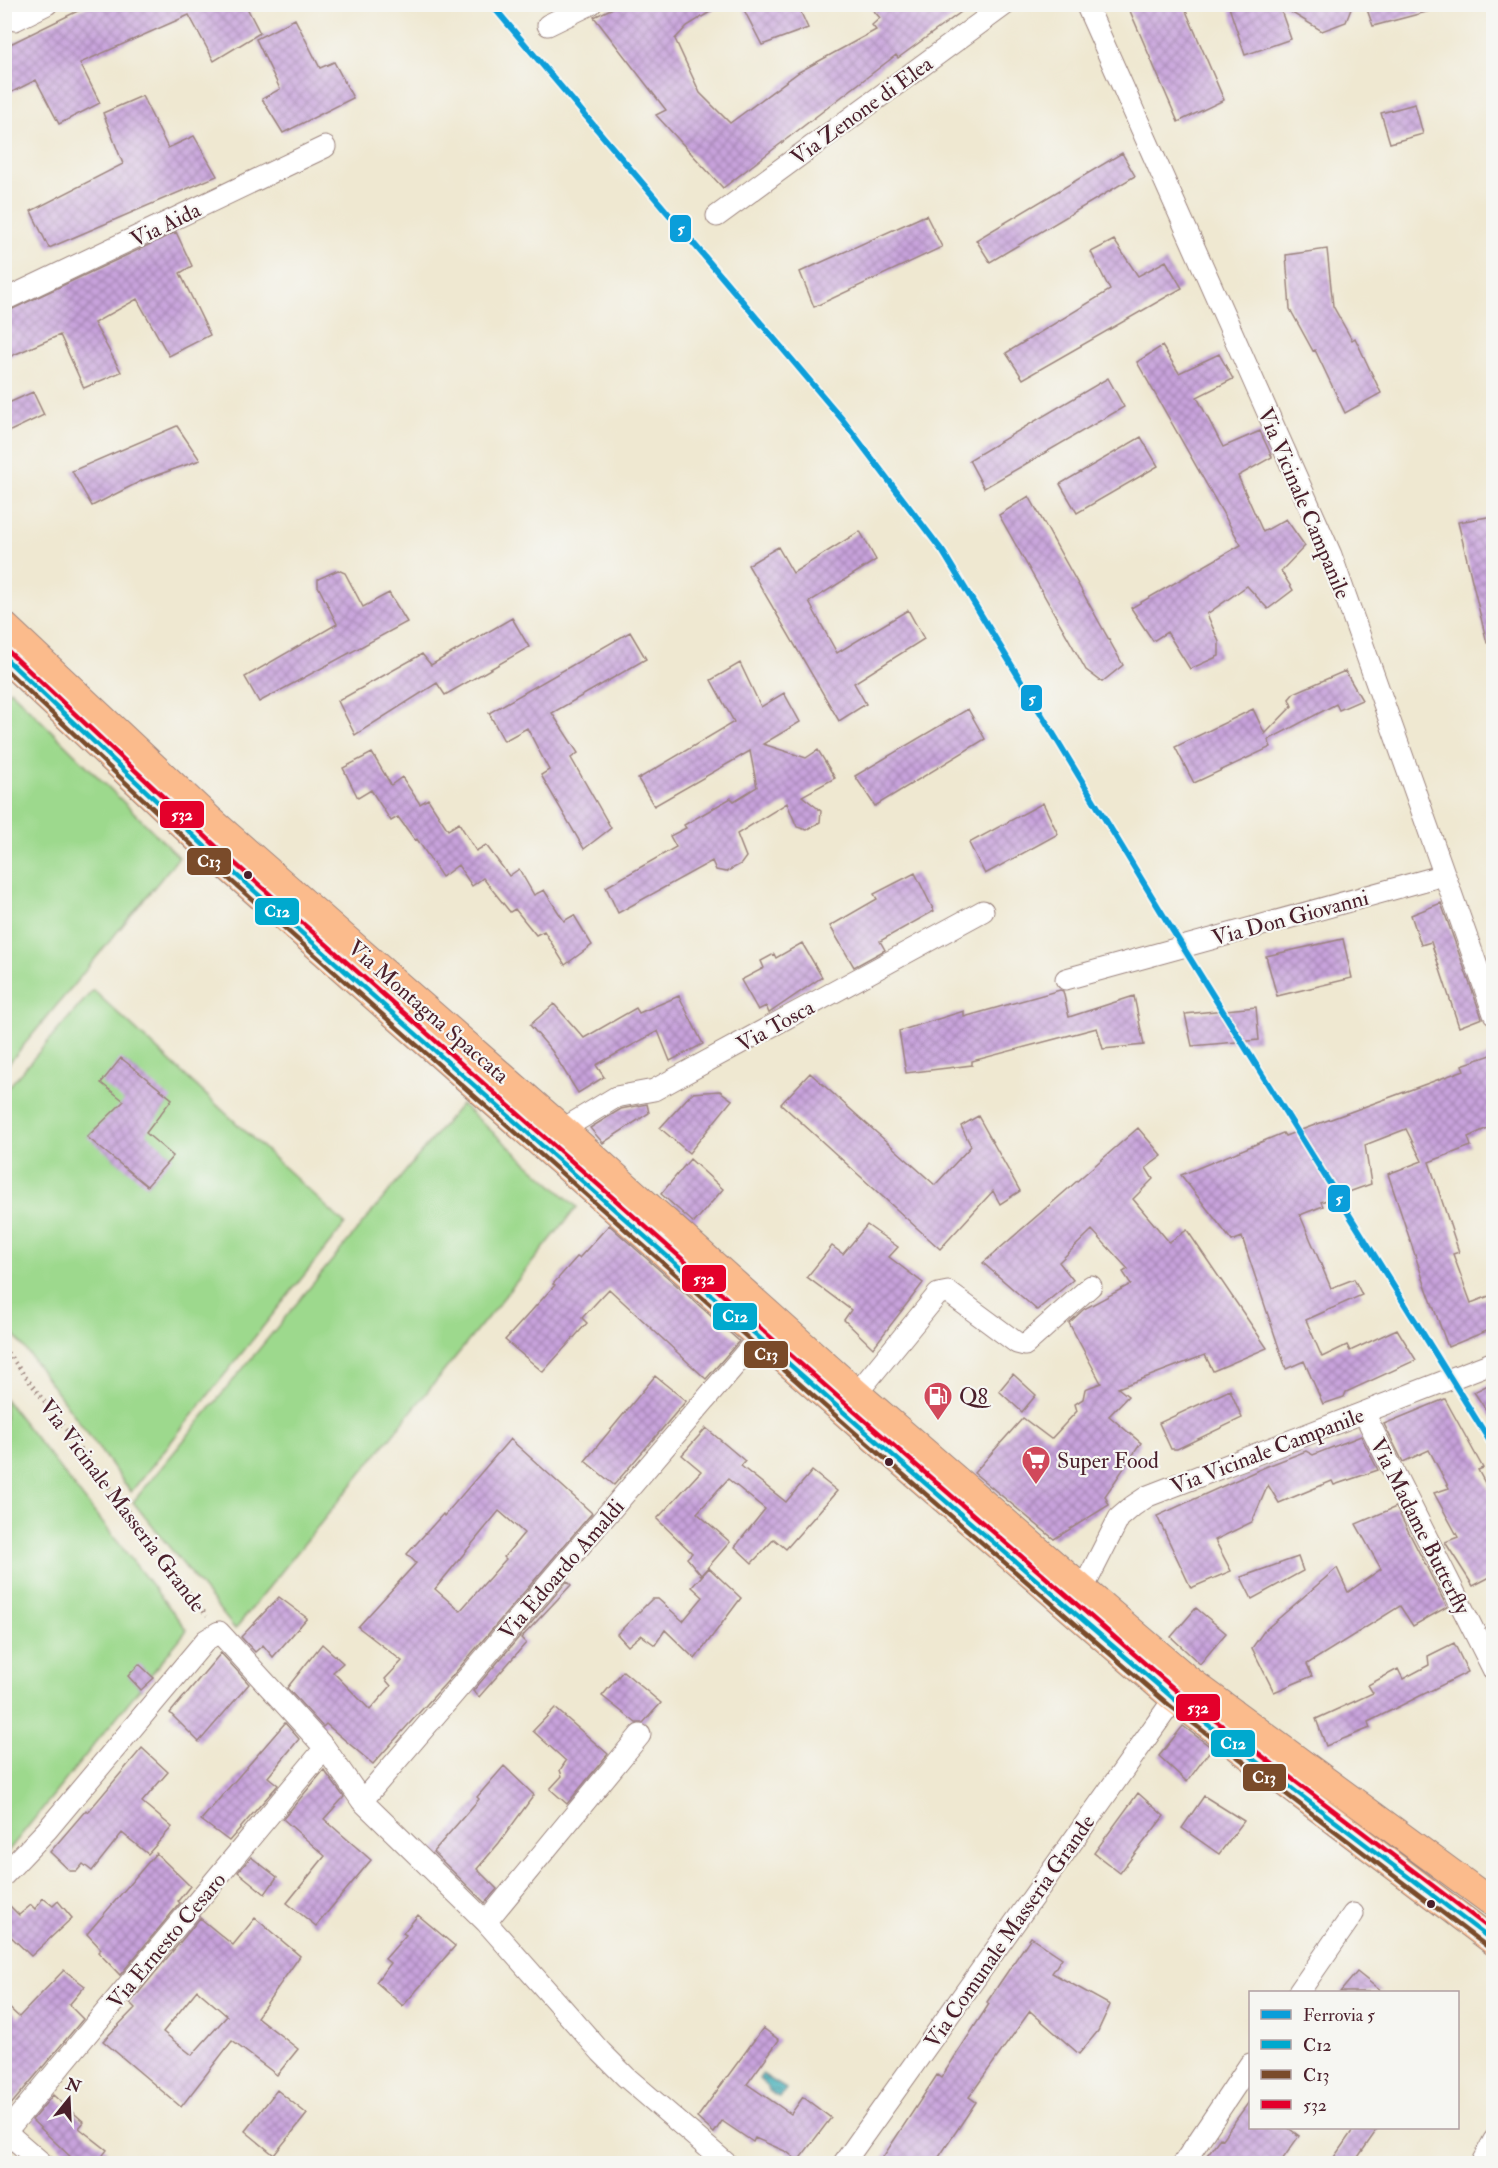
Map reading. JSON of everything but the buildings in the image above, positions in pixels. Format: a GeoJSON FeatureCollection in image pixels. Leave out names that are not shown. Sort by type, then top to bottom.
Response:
{"type":"FeatureCollection","features":[{"type":"Feature","properties":{"kind":"main road","name":"Via Montagna Spaccata"},"geometry":{"type":"LineString","coordinates":[[4,625],[212,821],[563,1129],[857,1393],[1083,1589],[1188,1679],[1494,1904]]}},
{"type":"Feature","properties":{"kind":"main road","name":"Via Montagna Spaccata"},"geometry":{"type":"LineString","coordinates":[[4,657],[216,857],[759,1337],[1174,1699],[1494,1942]]}},
{"type":"Feature","properties":{"kind":"street"},"geometry":{"type":"LineString","coordinates":[[8,21],[47,4]]}},
{"type":"Feature","properties":{"kind":"street"},"geometry":{"type":"LineString","coordinates":[[548,25],[591,4]]}},
{"type":"Feature","properties":{"kind":"street","name":"Via Zenone di Elea"},"geometry":{"type":"LineString","coordinates":[[717,216],[1006,4]]}},
{"type":"Feature","properties":{"kind":"street","name":"Via Vicinale Campanile"},"geometry":{"type":"LineString","coordinates":[[1086,4],[1331,555],[1494,1014]]}},
{"type":"Feature","properties":{"kind":"street","name":"Via Aida"},"geometry":{"type":"LineString","coordinates":[[4,300],[326,147]]}},
{"type":"Feature","properties":{"kind":"street","name":"Via Don Giovanni"},"geometry":{"type":"LineString","coordinates":[[1066,979],[1444,875]]}},
{"type":"Feature","properties":{"kind":"street","name":"Via Tosca"},"geometry":{"type":"LineString","coordinates":[[563,1129],[616,1097],[654,1090],[983,911]]}},
{"type":"Feature","properties":{"kind":"street"},"geometry":{"type":"LineString","coordinates":[[857,1393],[938,1294],[948,1292],[1017,1343],[1025,1345],[1091,1286]]}},
{"type":"Feature","properties":{"kind":"street","name":"Via Edoardo Amaldi"},"geometry":{"type":"LineString","coordinates":[[362,1801],[759,1337]]}},
{"type":"Feature","properties":{"kind":"street","name":"Via Vicinale Campanile"},"geometry":{"type":"LineString","coordinates":[[1083,1589],[1119,1518],[1148,1496],[1494,1362]]}},
{"type":"Feature","properties":{"kind":"street","name":"Via Madame Butterfly"},"geometry":{"type":"LineString","coordinates":[[1364,1413],[1494,1671]]}},
{"type":"Feature","properties":{"kind":"street","name":"Via Vicinale Masseria Grande"},"geometry":{"type":"LineString","coordinates":[[4,1875],[47,1830],[206,1640],[219,1632],[325,1748],[362,1801],[486,1922],[610,2061],[727,2163]]}},
{"type":"Feature","properties":{"kind":"street","name":"Via Comunale Masseria Grande"},"geometry":{"type":"LineString","coordinates":[[843,2163],[1174,1699]]}},
{"type":"Feature","properties":{"kind":"street"},"geometry":{"type":"LineString","coordinates":[[486,1922],[640,1735]]}},
{"type":"Feature","properties":{"kind":"street","name":"Via Ernesto Cesaro"},"geometry":{"type":"LineString","coordinates":[[43,2163],[5,2133],[325,1748]]}},
{"type":"Feature","properties":{"kind":"street"},"geometry":{"type":"LineString","coordinates":[[1300,1991],[1353,1914]]}},
{"type":"Feature","properties":{"kind":"street"},"geometry":{"type":"LineString","coordinates":[[1183,2163],[1249,2067]]}},
{"type":"Feature","properties":{"kind":"street"},"geometry":{"type":"LineString","coordinates":[[1481,2163],[1494,2140]]}},
{"type":"Feature","properties":{"kind":"path","name":"Via Vicinale Masseria Grande"},"geometry":{"type":"LineString","coordinates":[[4,1348],[219,1632]]}},
{"type":"Feature","properties":{"kind":"green space"},"geometry":{"type":"Polygon","coordinates":[[[10,690],[179,857],[5,1068],[4,697],[10,690]]]}},
{"type":"Feature","properties":{"kind":"green space"},"geometry":{"type":"Polygon","coordinates":[[[93,990],[345,1224],[131,1492],[5,1322],[5,1091],[93,990]]]}},
{"type":"Feature","properties":{"kind":"green space"},"geometry":{"type":"Polygon","coordinates":[[[461,1104],[577,1207],[235,1629],[133,1502],[461,1104]]]}},
{"type":"Feature","properties":{"kind":"green space"},"geometry":{"type":"Polygon","coordinates":[[[5,1399],[187,1630],[5,1855],[5,1399]]]}},
{"type":"Feature","properties":{"kind":"water"},"geometry":{"type":"Polygon","coordinates":[[[762,2074],[786,2089],[780,2098],[768,2091],[768,2087],[759,2079],[762,2074]]]}},
{"type":"Feature","properties":{"kind":"rail line","name":"5"},"geometry":{"type":"LineString","coordinates":[[491,4],[842,419],[943,552],[1168,923],[1494,1448]]}},
{"type":"Feature","properties":{"kind":"transit line","name":"532"},"geometry":{"type":"LineString","coordinates":[[9,652],[221,851],[863,1419],[1179,1693],[1494,1932]]}},
{"type":"Feature","properties":{"kind":"transit line","name":"C12"},"geometry":{"type":"LineString","coordinates":[[4,657],[216,857],[858,1425],[1174,1699],[1494,1942]]}},
{"type":"Feature","properties":{"kind":"transit line","name":"C13"},"geometry":{"type":"LineString","coordinates":[[4,668],[211,863],[853,1431],[1169,1705],[1489,1948]]}},
{"type":"Feature","properties":{"kind":"place","name":"Q8"},"geometry":{"type":"Point","coordinates":[938,1422]}},
{"type":"Feature","properties":{"kind":"place","name":"Super Food"},"geometry":{"type":"Point","coordinates":[1036,1486]}}]}
